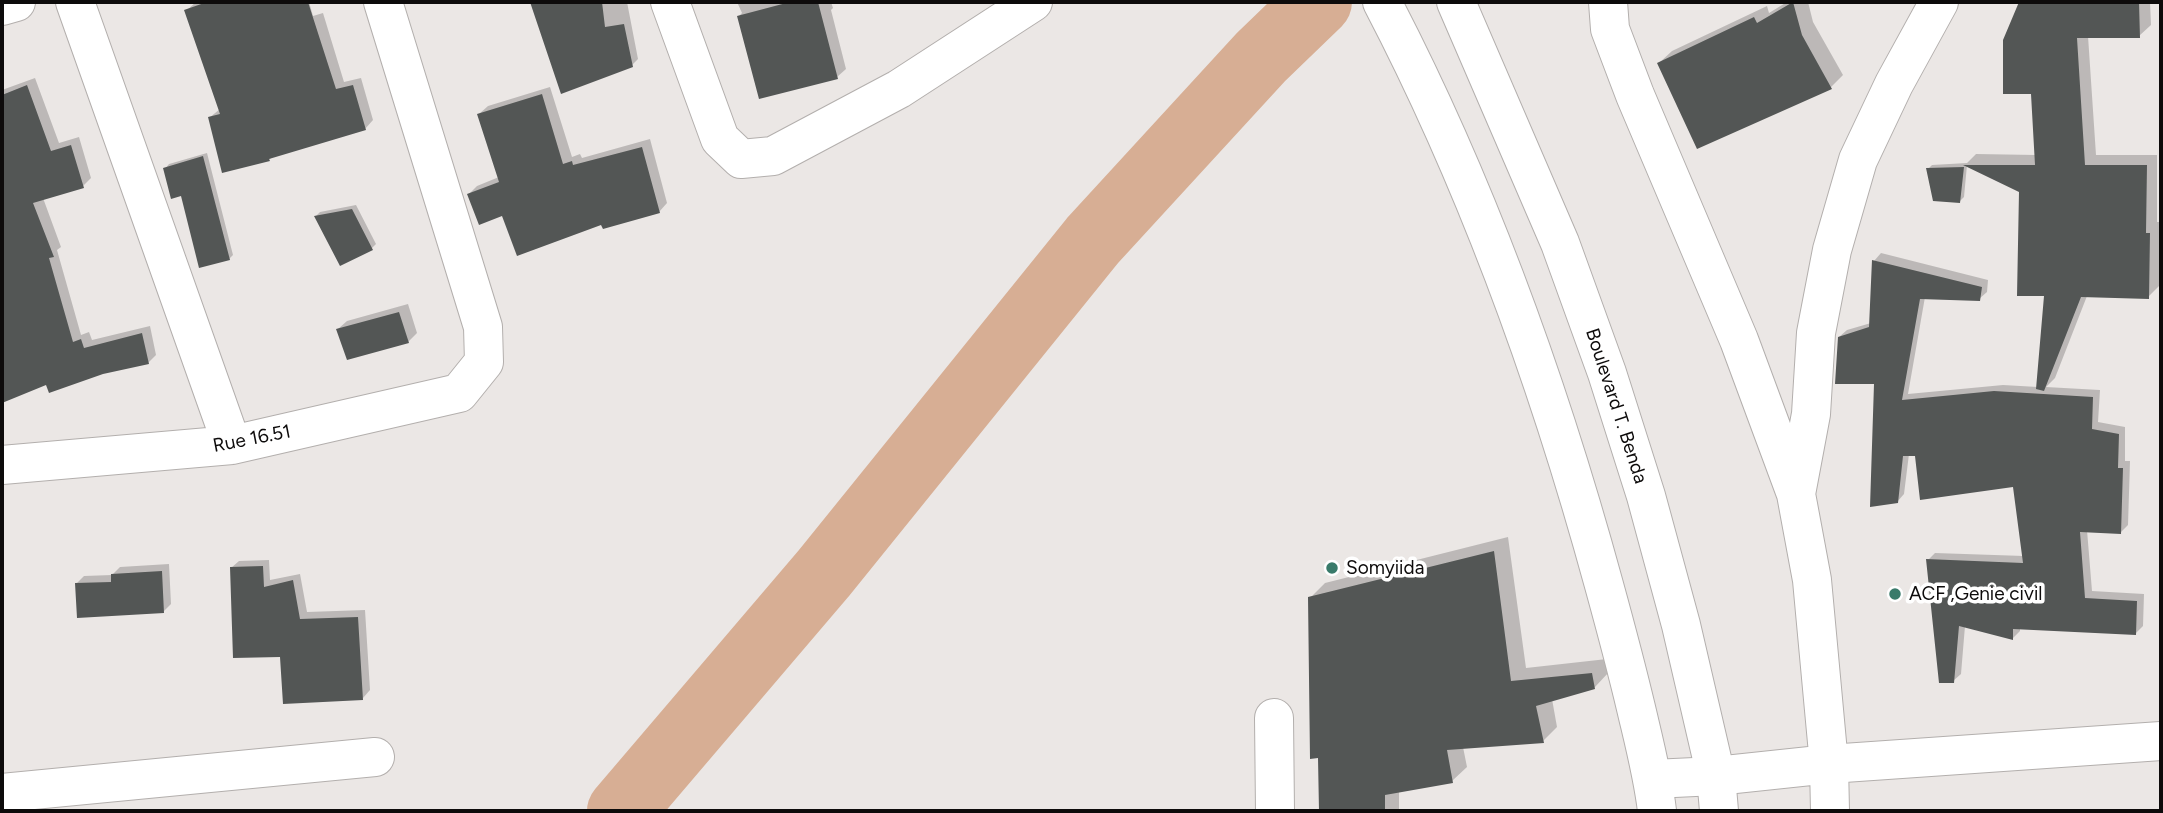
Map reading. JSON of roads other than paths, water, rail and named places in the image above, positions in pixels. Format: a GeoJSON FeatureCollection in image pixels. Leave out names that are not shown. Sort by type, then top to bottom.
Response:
{"type":"FeatureCollection","features":[{"type":"Feature","properties":{"kind":"main road"},"geometry":{"type":"LineString","coordinates":[[2,6],[16,2]]}},
{"type":"Feature","properties":{"kind":"main road"},"geometry":{"type":"LineString","coordinates":[[75,2],[232,445]]}},
{"type":"Feature","properties":{"kind":"main road","name":"Rue 16.51"},"geometry":{"type":"LineString","coordinates":[[2,465],[232,445],[459,393],[484,362],[483,327],[383,2]]}},
{"type":"Feature","properties":{"kind":"main road"},"geometry":{"type":"LineString","coordinates":[[670,2],[720,139],[741,159],[773,156],[899,89],[1033,2]]}},
{"type":"Feature","properties":{"kind":"main road"},"geometry":{"type":"LineString","coordinates":[[1381,2],[1408,53],[1486,230],[1537,364],[1581,502],[1619,637],[1655,795],[1718,794],[1829,764],[2161,741]]}},
{"type":"Feature","properties":{"kind":"main road"},"geometry":{"type":"LineString","coordinates":[[1608,2],[1610,29],[1635,95],[1738,340],[1796,494],[1812,580],[1829,764],[1830,811]]}},
{"type":"Feature","properties":{"kind":"main road"},"geometry":{"type":"LineString","coordinates":[[1796,494],[1811,414],[1816,333],[1832,250],[1858,160],[1939,2]]}},
{"type":"Feature","properties":{"kind":"main road","name":"Boulevard T. Benda"},"geometry":{"type":"LineString","coordinates":[[1460,9],[1560,243],[1606,373],[1646,496],[1670,586],[1718,794]]}},
{"type":"Feature","properties":{"kind":"main road"},"geometry":{"type":"LineString","coordinates":[[1274,718],[1275,811]]}},
{"type":"Feature","properties":{"kind":"main road"},"geometry":{"type":"LineString","coordinates":[[2,793],[134,796],[375,757]]}},
{"type":"Feature","properties":{"kind":"waterway"},"geometry":{"type":"LineString","coordinates":[[621,811],[824,573],[1093,240],[1261,57],[1318,2]]}},
{"type":"Feature","properties":{"kind":"place","name":"Somyiida"},"geometry":{"type":"Point","coordinates":[1332,568]}},
{"type":"Feature","properties":{"kind":"place","name":"ACF ,Genie civil"},"geometry":{"type":"Point","coordinates":[1895,594]}}]}
